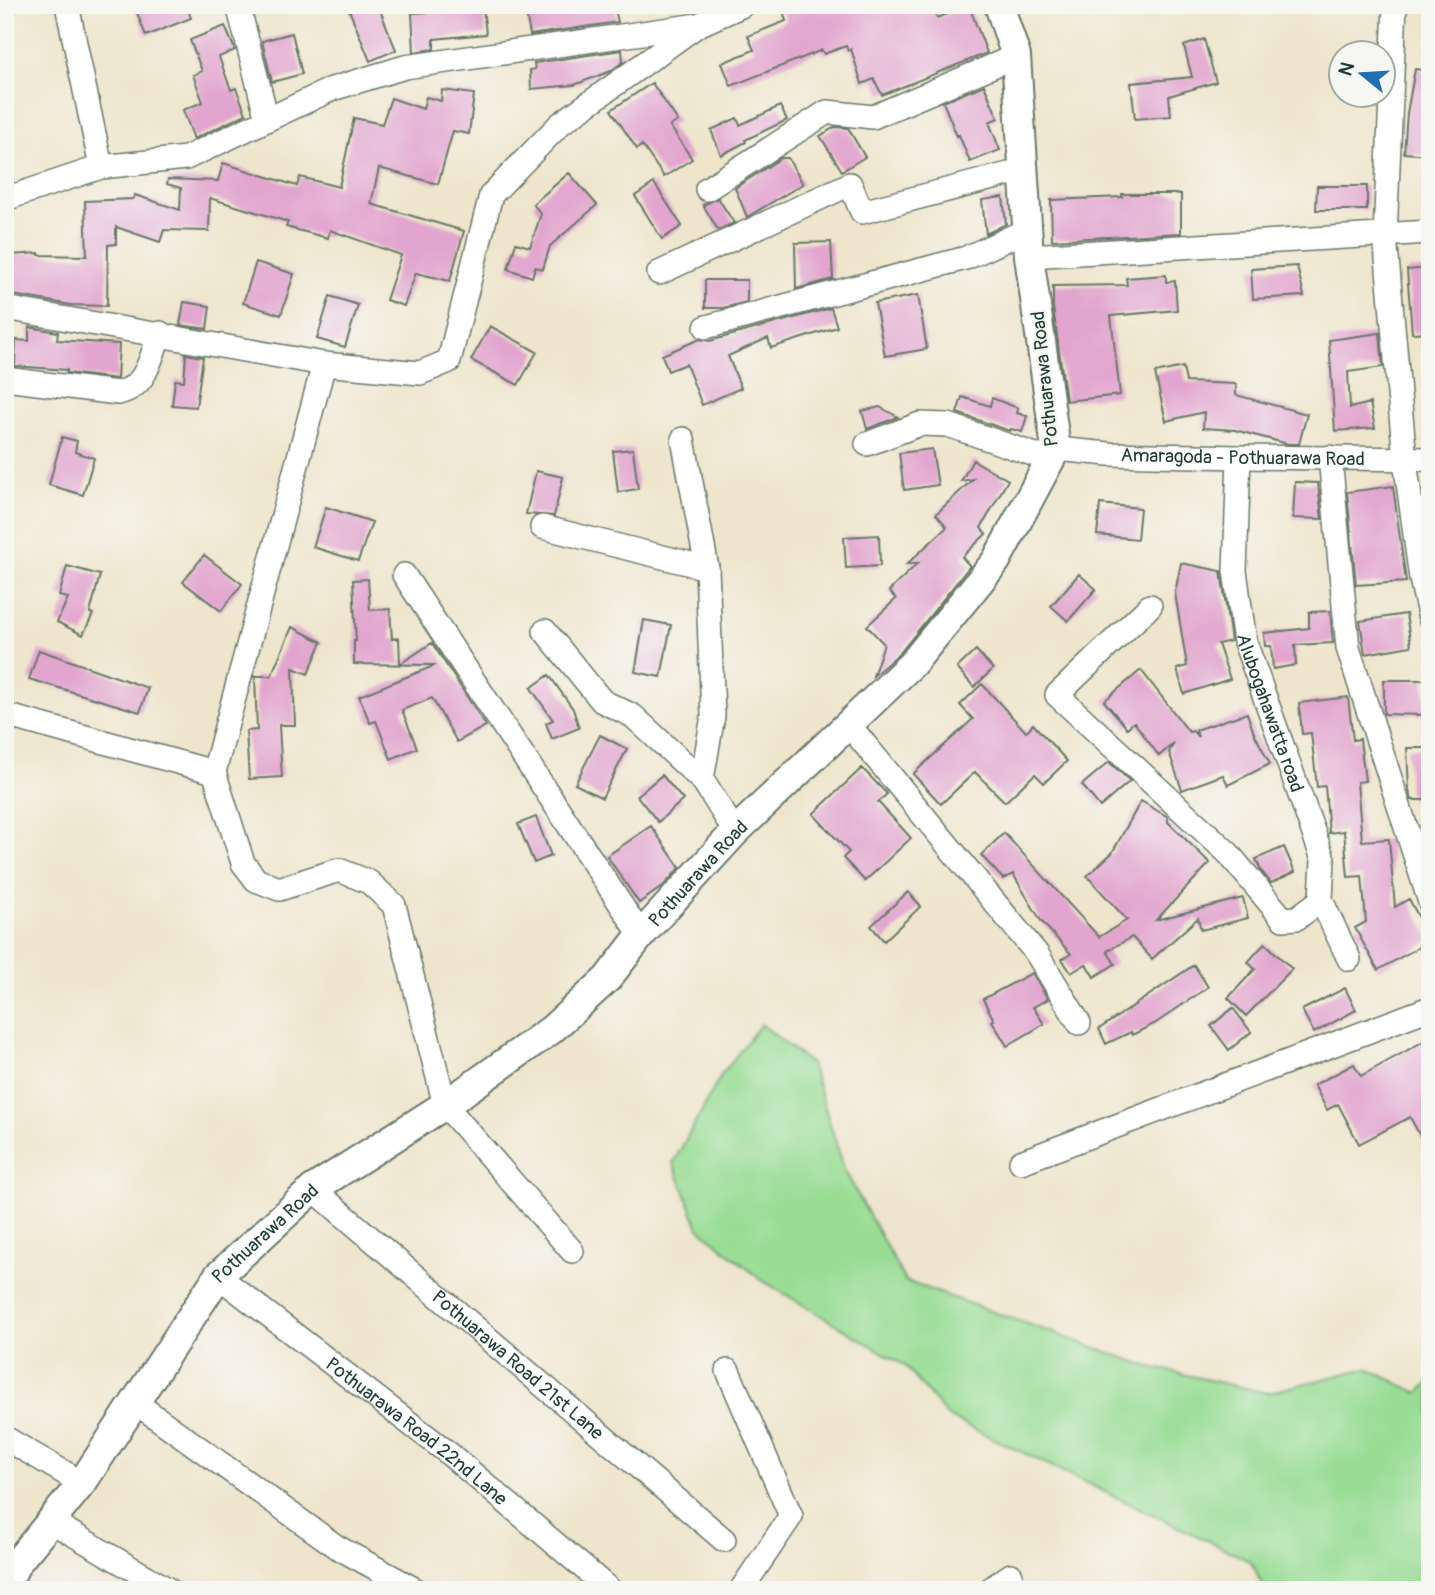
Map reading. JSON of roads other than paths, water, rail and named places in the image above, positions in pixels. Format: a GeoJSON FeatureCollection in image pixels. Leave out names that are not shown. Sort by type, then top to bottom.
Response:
{"type":"FeatureCollection","features":[{"type":"Feature","properties":{"kind":"main road","name":"Pothuarawa Road"},"geometry":{"type":"LineString","coordinates":[[5,1587],[16,1564],[82,1483],[218,1276],[313,1189],[445,1105],[551,1030],[607,979],[641,935],[735,832],[913,663],[996,561],[1053,455],[1028,243],[1016,56],[999,5]]}},
{"type":"Feature","properties":{"kind":"street"},"geometry":{"type":"LineString","coordinates":[[67,5],[101,167]]}},
{"type":"Feature","properties":{"kind":"street"},"geometry":{"type":"LineString","coordinates":[[238,5],[267,119]]}},
{"type":"Feature","properties":{"kind":"street"},"geometry":{"type":"LineString","coordinates":[[5,308],[160,333],[324,364],[420,373],[449,361],[491,195],[560,124],[698,25],[743,5]]}},
{"type":"Feature","properties":{"kind":"street"},"geometry":{"type":"LineString","coordinates":[[1395,5],[1385,236],[1405,460],[1421,579],[1430,618]]}},
{"type":"Feature","properties":{"kind":"street"},"geometry":{"type":"LineString","coordinates":[[5,199],[101,167],[186,158],[332,89],[405,66],[698,25]]}},
{"type":"Feature","properties":{"kind":"street"},"geometry":{"type":"LineString","coordinates":[[707,188],[827,112],[873,117],[1016,56]]}},
{"type":"Feature","properties":{"kind":"street"},"geometry":{"type":"LineString","coordinates":[[659,273],[850,184],[862,212],[1024,170]]}},
{"type":"Feature","properties":{"kind":"street"},"geometry":{"type":"LineString","coordinates":[[706,327],[1028,243],[1385,236],[1430,232]]}},
{"type":"Feature","properties":{"kind":"street"},"geometry":{"type":"LineString","coordinates":[[5,379],[118,393],[130,390],[140,383],[160,333]]}},
{"type":"Feature","properties":{"kind":"street"},"geometry":{"type":"LineString","coordinates":[[324,364],[214,772],[243,863],[256,880],[279,889],[339,870],[369,882],[394,905],[445,1105],[572,1251]]}},
{"type":"Feature","properties":{"kind":"street","name":"Amaragoda - Pothuarawa Road"},"geometry":{"type":"LineString","coordinates":[[867,444],[919,424],[948,425],[1053,455],[1430,459]]}},
{"type":"Feature","properties":{"kind":"street"},"geometry":{"type":"LineString","coordinates":[[683,439],[708,568],[713,716],[702,779]]}},
{"type":"Feature","properties":{"kind":"street","name":"Alubogahawatta road"},"geometry":{"type":"LineString","coordinates":[[1239,457],[1235,571],[1245,642],[1323,859],[1321,900],[1349,958]]}},
{"type":"Feature","properties":{"kind":"street"},"geometry":{"type":"LineString","coordinates":[[1330,457],[1348,648],[1430,902]]}},
{"type":"Feature","properties":{"kind":"street"},"geometry":{"type":"LineString","coordinates":[[542,527],[708,568]]}},
{"type":"Feature","properties":{"kind":"street"},"geometry":{"type":"LineString","coordinates":[[404,575],[641,935]]}},
{"type":"Feature","properties":{"kind":"street"},"geometry":{"type":"LineString","coordinates":[[1150,606],[1057,695],[1228,853],[1283,919],[1297,918],[1321,900]]}},
{"type":"Feature","properties":{"kind":"street"},"geometry":{"type":"LineString","coordinates":[[545,631],[602,701],[633,716],[702,779],[735,832]]}},
{"type":"Feature","properties":{"kind":"street"},"geometry":{"type":"LineString","coordinates":[[5,715],[214,772]]}},
{"type":"Feature","properties":{"kind":"street"},"geometry":{"type":"LineString","coordinates":[[849,725],[1037,954],[1079,1023]]}},
{"type":"Feature","properties":{"kind":"street"},"geometry":{"type":"LineString","coordinates":[[1021,1162],[1430,1008]]}},
{"type":"Feature","properties":{"kind":"street","name":"Pothuarawa Road 21st Lane"},"geometry":{"type":"LineString","coordinates":[[313,1189],[724,1540]]}},
{"type":"Feature","properties":{"kind":"street","name":"Pothuarawa Road 22nd Lane"},"geometry":{"type":"LineString","coordinates":[[218,1276],[447,1452],[610,1590]]}},
{"type":"Feature","properties":{"kind":"street"},"geometry":{"type":"LineString","coordinates":[[728,1371],[791,1516],[741,1590]]}},
{"type":"Feature","properties":{"kind":"street"},"geometry":{"type":"LineString","coordinates":[[136,1403],[337,1547],[416,1590]]}},
{"type":"Feature","properties":{"kind":"street"},"geometry":{"type":"LineString","coordinates":[[5,1438],[82,1483]]}},
{"type":"Feature","properties":{"kind":"street"},"geometry":{"type":"LineString","coordinates":[[50,1521],[169,1590]]}},
{"type":"Feature","properties":{"kind":"street"},"geometry":{"type":"LineString","coordinates":[[989,1590],[1011,1575]]}}]}
